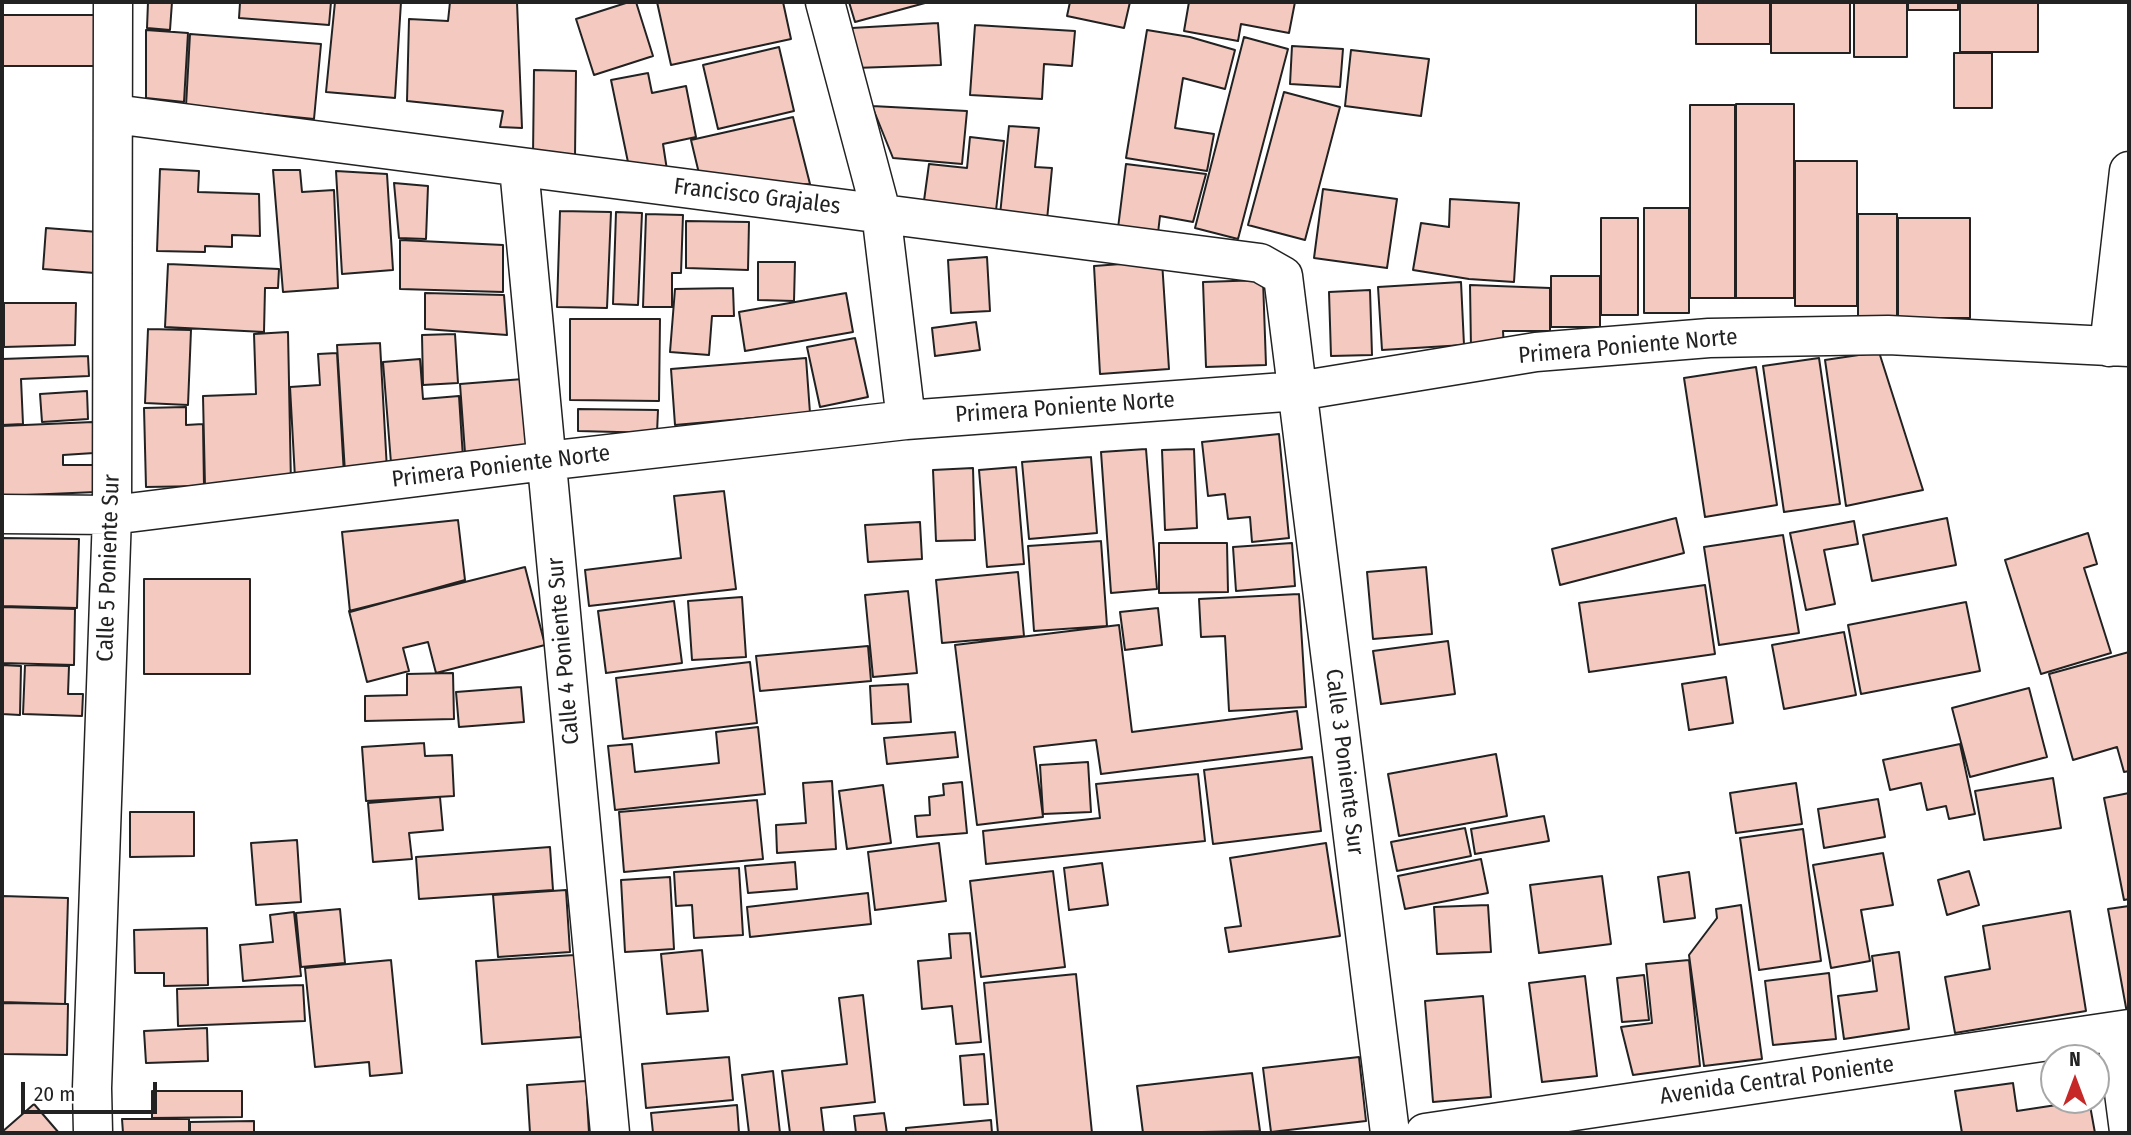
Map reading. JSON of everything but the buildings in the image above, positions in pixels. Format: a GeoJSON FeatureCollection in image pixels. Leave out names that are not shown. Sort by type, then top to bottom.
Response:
{"type":"FeatureCollection","features":[{"type":"Feature","properties":{"kind":"street","name":"Calle 5 Poniente Sur"},"geometry":{"type":"LineString","coordinates":[[93,1133],[92,1074],[112,515],[113,2]]}},
{"type":"Feature","properties":{"kind":"street"},"geometry":{"type":"LineString","coordinates":[[825,2],[881,212],[906,420]]}},
{"type":"Feature","properties":{"kind":"street","name":"Francisco Grajales"},"geometry":{"type":"LineString","coordinates":[[114,114],[1260,263],[1283,276],[1297,391]]}},
{"type":"Feature","properties":{"kind":"street","name":"Calle 4 Poniente Sur"},"geometry":{"type":"LineString","coordinates":[[519,168],[610,1133]]}},
{"type":"Feature","properties":{"kind":"street"},"geometry":{"type":"LineString","coordinates":[[2119,347],[2129,171]]}},
{"type":"Feature","properties":{"kind":"street","name":"Primera Poniente Norte"},"geometry":{"type":"LineString","coordinates":[[2,514],[112,515],[906,420],[1297,391],[1536,352],[1709,338],[1888,335],[2119,347]]}},
{"type":"Feature","properties":{"kind":"street","name":"Calle 3 Poniente Sur"},"geometry":{"type":"LineString","coordinates":[[1297,391],[1390,1133]]}},
{"type":"Feature","properties":{"kind":"street"},"geometry":{"type":"LineString","coordinates":[[2122,1030],[2129,1130]]}},
{"type":"Feature","properties":{"kind":"street","name":"Avenida Central Poniente"},"geometry":{"type":"LineString","coordinates":[[1425,1133],[2122,1030]]}}]}
